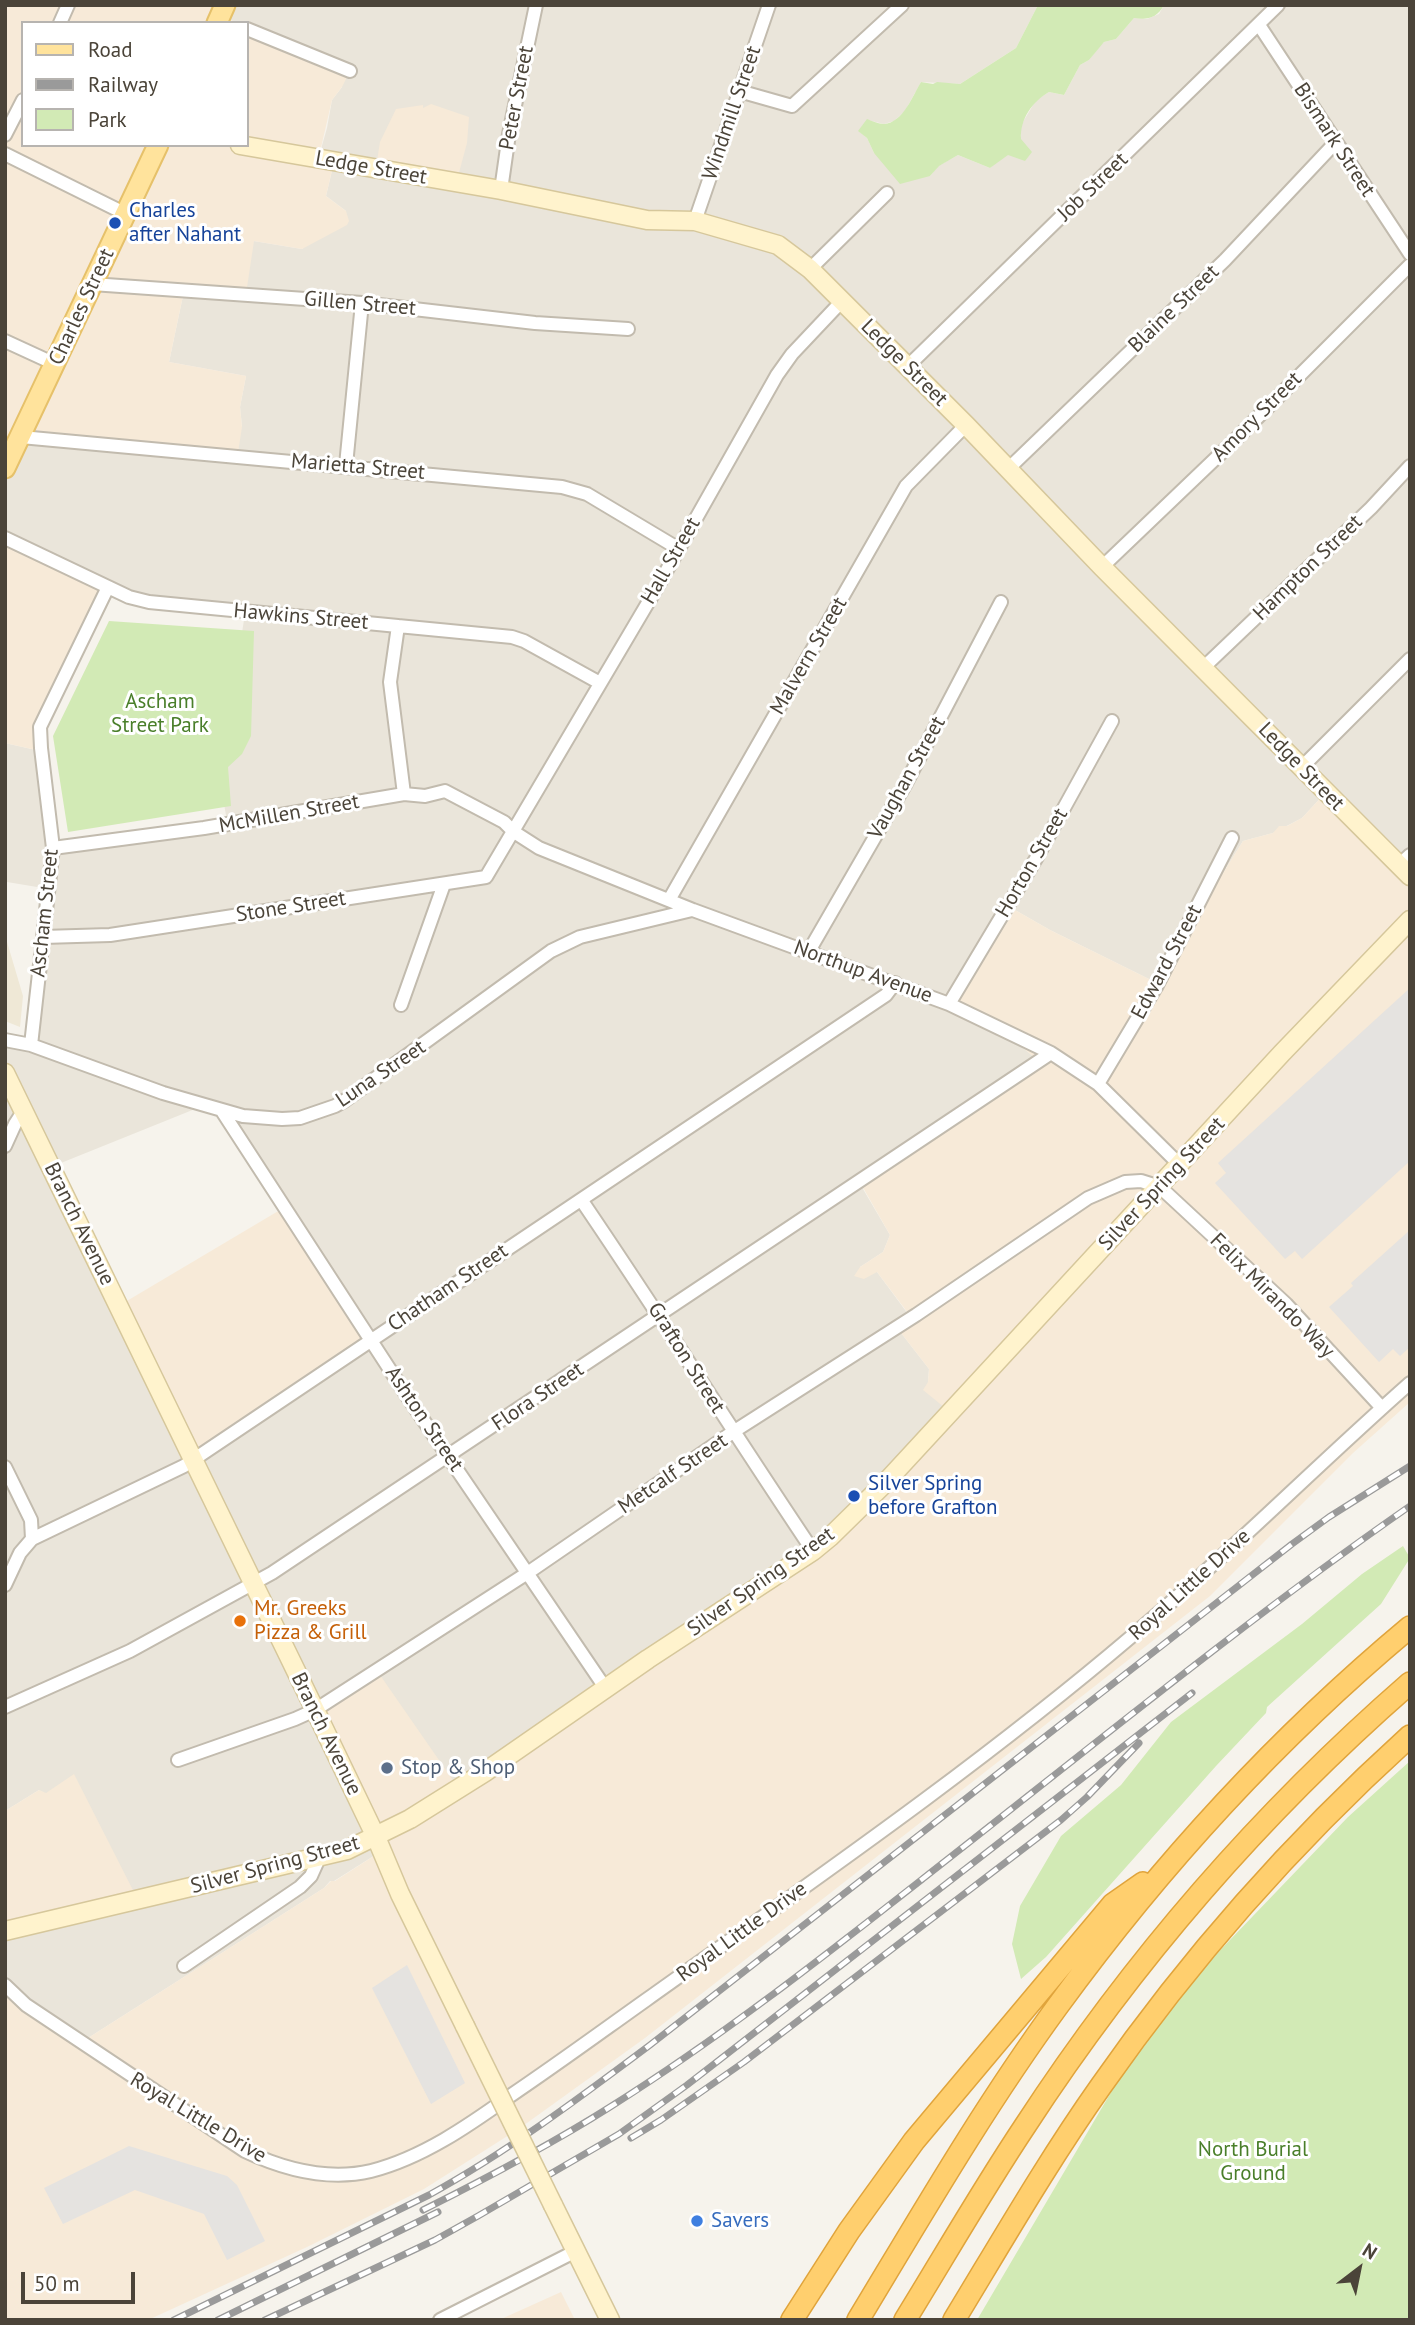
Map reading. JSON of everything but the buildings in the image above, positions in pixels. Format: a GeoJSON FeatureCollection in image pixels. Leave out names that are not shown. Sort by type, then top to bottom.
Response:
{"type":"FeatureCollection","features":[{"type":"Feature","properties":{"kind":"highway"},"geometry":{"type":"LineString","coordinates":[[858,2320],[961,2149],[1013,2070],[1095,1955],[1168,1866],[1275,1750],[1410,1627]]}},
{"type":"Feature","properties":{"kind":"highway"},"geometry":{"type":"LineString","coordinates":[[905,2320],[1025,2125],[1131,1978],[1250,1838],[1364,1723],[1410,1683]]}},
{"type":"Feature","properties":{"kind":"highway"},"geometry":{"type":"LineString","coordinates":[[954,2320],[1073,2126],[1184,1974],[1223,1926],[1301,1840],[1410,1736]]}},
{"type":"Feature","properties":{"kind":"highway"},"geometry":{"type":"LineString","coordinates":[[792,2320],[873,2197],[945,2103],[1113,1904],[1168,1866]]}},
{"type":"Feature","properties":{"kind":"main road","name":"Ledge Street"},"geometry":{"type":"LineString","coordinates":[[248,146],[501,190],[647,220],[695,221],[778,245],[810,269],[1301,768],[1406,866]]}},
{"type":"Feature","properties":{"kind":"main road","name":"Charles Street"},"geometry":{"type":"LineString","coordinates":[[5,468],[157,147]]}},
{"type":"Feature","properties":{"kind":"main road","name":"Silver Spring Street"},"geometry":{"type":"LineString","coordinates":[[5,1931],[349,1849],[376,1838],[485,1772],[648,1659],[813,1551],[884,1484],[1282,1053],[1410,920]]}},
{"type":"Feature","properties":{"kind":"main road","name":"Branch Avenue"},"geometry":{"type":"LineString","coordinates":[[5,1073],[376,1838],[400,1894],[610,2320]]}},
{"type":"Feature","properties":{"kind":"street"},"geometry":{"type":"LineString","coordinates":[[61,21],[68,5]]}},
{"type":"Feature","properties":{"kind":"street","name":"Peter Street"},"geometry":{"type":"LineString","coordinates":[[501,190],[509,134],[536,5]]}},
{"type":"Feature","properties":{"kind":"street","name":"Windmill Street"},"geometry":{"type":"LineString","coordinates":[[695,221],[769,5]]}},
{"type":"Feature","properties":{"kind":"street"},"geometry":{"type":"LineString","coordinates":[[739,91],[792,106],[902,5]]}},
{"type":"Feature","properties":{"kind":"street","name":"Job Street"},"geometry":{"type":"LineString","coordinates":[[907,367],[1278,5]]}},
{"type":"Feature","properties":{"kind":"street","name":"Bismark Street"},"geometry":{"type":"LineString","coordinates":[[1259,25],[1410,254]]}},
{"type":"Feature","properties":{"kind":"street"},"geometry":{"type":"LineString","coordinates":[[248,29],[350,71]]}},
{"type":"Feature","properties":{"kind":"street"},"geometry":{"type":"LineString","coordinates":[[5,135],[21,104]]}},
{"type":"Feature","properties":{"kind":"street","name":"Blaine Street"},"geometry":{"type":"LineString","coordinates":[[1007,470],[1225,260],[1336,142]]}},
{"type":"Feature","properties":{"kind":"street"},"geometry":{"type":"LineString","coordinates":[[5,154],[125,214]]}},
{"type":"Feature","properties":{"kind":"street"},"geometry":{"type":"LineString","coordinates":[[810,269],[887,193]]}},
{"type":"Feature","properties":{"kind":"street","name":"Amory Street"},"geometry":{"type":"LineString","coordinates":[[1102,567],[1410,265]]}},
{"type":"Feature","properties":{"kind":"street","name":"Gillen Street"},"geometry":{"type":"LineString","coordinates":[[92,284],[362,303],[535,323],[628,329]]}},
{"type":"Feature","properties":{"kind":"street","name":"Hall Street"},"geometry":{"type":"LineString","coordinates":[[514,832],[679,549],[777,374],[842,301]]}},
{"type":"Feature","properties":{"kind":"street"},"geometry":{"type":"LineString","coordinates":[[346,465],[362,303]]}},
{"type":"Feature","properties":{"kind":"street"},"geometry":{"type":"LineString","coordinates":[[5,341],[55,364]]}},
{"type":"Feature","properties":{"kind":"street","name":"Malvern Street"},"geometry":{"type":"LineString","coordinates":[[669,900],[906,486],[966,425]]}},
{"type":"Feature","properties":{"kind":"street","name":"Marietta Street"},"geometry":{"type":"LineString","coordinates":[[21,437],[346,465],[577,490],[679,549]]}},
{"type":"Feature","properties":{"kind":"street","name":"Hampton Street"},"geometry":{"type":"LineString","coordinates":[[1203,668],[1371,508],[1410,466]]}},
{"type":"Feature","properties":{"kind":"street","name":"Hawkins Street"},"geometry":{"type":"LineString","coordinates":[[5,538],[129,597],[149,602],[512,637],[600,683]]}},
{"type":"Feature","properties":{"kind":"street","name":"Ascham Street"},"geometry":{"type":"LineString","coordinates":[[31,1045],[53,848],[40,727],[108,587]]}},
{"type":"Feature","properties":{"kind":"street","name":"Vaughan Street"},"geometry":{"type":"LineString","coordinates":[[809,951],[905,785],[1001,602]]}},
{"type":"Feature","properties":{"kind":"street"},"geometry":{"type":"LineString","coordinates":[[398,626],[390,682],[404,794]]}},
{"type":"Feature","properties":{"kind":"street"},"geometry":{"type":"LineString","coordinates":[[1301,768],[1410,659]]}},
{"type":"Feature","properties":{"kind":"street","name":"Horton Street"},"geometry":{"type":"LineString","coordinates":[[949,1004],[1037,857],[1112,721]]}},
{"type":"Feature","properties":{"kind":"street","name":"McMillen Street"},"geometry":{"type":"LineString","coordinates":[[53,848],[227,824],[404,794],[425,796],[445,791],[504,822],[514,832]]}},
{"type":"Feature","properties":{"kind":"street","name":"Northup Avenue"},"geometry":{"type":"LineString","coordinates":[[514,832],[539,848],[693,910],[949,1004],[1051,1053],[1098,1084],[1180,1165]]}},
{"type":"Feature","properties":{"kind":"street","name":"Stone Street"},"geometry":{"type":"LineString","coordinates":[[43,937],[110,935],[486,877],[514,832]]}},
{"type":"Feature","properties":{"kind":"street","name":"Edward Street"},"geometry":{"type":"LineString","coordinates":[[1098,1084],[1156,988],[1232,838]]}},
{"type":"Feature","properties":{"kind":"street"},"geometry":{"type":"LineString","coordinates":[[401,1005],[444,884]]}},
{"type":"Feature","properties":{"kind":"street","name":"Luna Street"},"geometry":{"type":"LineString","coordinates":[[5,1040],[31,1045],[163,1093],[222,1111],[243,1116],[282,1119],[312,1115],[335,1106],[551,951],[580,937],[693,910]]}},
{"type":"Feature","properties":{"kind":"street","name":"Chatham Street"},"geometry":{"type":"LineString","coordinates":[[32,1539],[184,1465],[886,995],[895,983]]}},
{"type":"Feature","properties":{"kind":"street","name":"Flora Street"},"geometry":{"type":"LineString","coordinates":[[5,1707],[130,1651],[253,1585],[1051,1053]]}},
{"type":"Feature","properties":{"kind":"street"},"geometry":{"type":"LineString","coordinates":[[5,1146],[24,1110]]}},
{"type":"Feature","properties":{"kind":"street","name":"Ashton Street"},"geometry":{"type":"LineString","coordinates":[[222,1111],[449,1456],[607,1689]]}},
{"type":"Feature","properties":{"kind":"street","name":"Metcalf Street"},"geometry":{"type":"LineString","coordinates":[[178,1760],[314,1710],[529,1572],[1088,1198],[1125,1182],[1141,1181],[1160,1187]]}},
{"type":"Feature","properties":{"kind":"street","name":"Felix Mirando Way"},"geometry":{"type":"LineString","coordinates":[[1160,1187],[1286,1304],[1382,1408]]}},
{"type":"Feature","properties":{"kind":"street","name":"Grafton Street"},"geometry":{"type":"LineString","coordinates":[[582,1201],[813,1551]]}},
{"type":"Feature","properties":{"kind":"street","name":"Royal Little Drive"},"geometry":{"type":"LineString","coordinates":[[5,1985],[26,2005],[111,2064],[245,2151],[266,2161],[327,2175],[367,2172],[398,2162],[460,2131],[530,2083],[975,1761],[1156,1616],[1410,1383]]}},
{"type":"Feature","properties":{"kind":"street"},"geometry":{"type":"LineString","coordinates":[[5,1467],[31,1520],[32,1539],[20,1553],[5,1585]]}},
{"type":"Feature","properties":{"kind":"street"},"geometry":{"type":"LineString","coordinates":[[184,1966],[300,1887],[312,1876],[320,1856]]}},
{"type":"Feature","properties":{"kind":"street"},"geometry":{"type":"LineString","coordinates":[[440,2320],[576,2251]]}},
{"type":"Feature","properties":{"kind":"shaded area"},"geometry":{"type":"Polygon","coordinates":[[[5,5],[225,5],[224,17],[233,21],[21,21],[21,147],[248,147],[248,27],[350,71],[332,100],[319,156],[334,162],[326,196],[346,211],[349,221],[347,225],[302,249],[254,241],[246,294],[184,291],[169,362],[246,376],[240,407],[242,427],[237,459],[23,440],[15,447],[5,441],[5,5]]]}},
{"type":"Feature","properties":{"kind":"shaded area"},"geometry":{"type":"Polygon","coordinates":[[[225,5],[1038,5],[1016,48],[960,84],[921,82],[905,111],[894,121],[884,124],[867,120],[859,131],[867,138],[874,153],[930,176],[938,166],[958,155],[990,168],[1021,139],[1020,127],[1036,100],[1049,92],[1064,95],[1080,65],[1089,60],[1099,46],[1116,39],[1134,18],[1147,19],[1159,14],[1164,5],[1410,5],[1410,876],[1326,792],[1302,818],[1273,833],[1243,841],[1155,982],[1015,910],[954,1007],[1023,1048],[1045,1066],[1020,1076],[863,1189],[890,1235],[883,1252],[860,1267],[877,1272],[911,1318],[898,1329],[929,1369],[928,1382],[951,1412],[866,1503],[380,1852],[330,1881],[324,1888],[77,2045],[5,1988],[5,1935],[46,1794],[39,1790],[5,1811],[5,1039],[29,1046],[43,888],[7,882],[5,743],[36,750],[49,848],[228,826],[219,777],[244,620],[241,616],[144,607],[108,596],[5,540],[5,468],[23,440],[242,427],[240,407],[246,376],[169,362],[184,291],[254,241],[302,249],[346,211],[326,196],[334,162],[319,156],[332,100],[342,87],[248,28],[248,21],[233,21],[224,17],[225,5]],[[195,1109],[51,1167],[115,1308],[372,1345],[223,1118],[195,1109]]]}},
{"type":"Feature","properties":{"kind":"shaded area"},"geometry":{"type":"Polygon","coordinates":[[[431,104],[469,117],[467,143],[457,180],[376,167],[380,142],[396,109],[423,105],[423,108],[431,104]]]}},
{"type":"Feature","properties":{"kind":"shaded area"},"geometry":{"type":"Polygon","coordinates":[[[5,541],[103,592],[36,750],[5,743],[5,541]]]}},
{"type":"Feature","properties":{"kind":"shaded area"},"geometry":{"type":"Polygon","coordinates":[[[1326,792],[1410,876],[1410,1402],[1353,1453],[1210,1596],[645,2038],[520,2128],[424,2189],[307,2247],[148,2320],[5,2320],[5,1988],[77,2045],[380,1852],[314,1717],[380,1675],[457,1786],[804,1557],[950,1412],[923,1390],[928,1382],[929,1369],[898,1329],[911,1317],[877,1272],[864,1279],[854,1276],[860,1267],[883,1252],[890,1235],[861,1184],[1019,1076],[1045,1066],[1023,1048],[954,1007],[1015,910],[1155,982],[1243,841],[1273,833],[1279,826],[1287,826],[1302,818],[1326,792]]]}},
{"type":"Feature","properties":{"kind":"shaded area"},"geometry":{"type":"Polygon","coordinates":[[[5,935],[23,996],[20,1027],[5,1021],[5,935]]]}},
{"type":"Feature","properties":{"kind":"shaded area"},"geometry":{"type":"Polygon","coordinates":[[[1410,988],[1410,1161],[1302,1259],[1295,1251],[1285,1259],[1215,1183],[1226,1173],[1218,1163],[1410,988]]]}},
{"type":"Feature","properties":{"kind":"shaded area"},"geometry":{"type":"Polygon","coordinates":[[[280,1210],[372,1345],[189,1460],[115,1308],[280,1210]]]}},
{"type":"Feature","properties":{"kind":"shaded area"},"geometry":{"type":"Polygon","coordinates":[[[1410,1230],[1410,1347],[1400,1356],[1393,1349],[1379,1362],[1329,1307],[1353,1286],[1351,1283],[1410,1230]]]}},
{"type":"Feature","properties":{"kind":"shaded area"},"geometry":{"type":"Polygon","coordinates":[[[74,1774],[138,1900],[5,1935],[5,1811],[39,1790],[46,1793],[74,1774]]]}},
{"type":"Feature","properties":{"kind":"shaded area"},"geometry":{"type":"Polygon","coordinates":[[[407,1965],[465,2083],[431,2104],[372,1988],[407,1965]]]}},
{"type":"Feature","properties":{"kind":"shaded area"},"geometry":{"type":"Polygon","coordinates":[[[129,2146],[227,2176],[237,2185],[265,2241],[227,2260],[204,2214],[135,2190],[63,2224],[44,2188],[129,2146]]]}},
{"type":"Feature","properties":{"kind":"shaded area"},"geometry":{"type":"Polygon","coordinates":[[[561,2292],[575,2320],[499,2320],[561,2292]]]}},
{"type":"Feature","properties":{"kind":"green space"},"geometry":{"type":"Polygon","coordinates":[[[1038,5],[1164,5],[1152,17],[1134,18],[1116,39],[1104,42],[1089,60],[1080,65],[1064,95],[1049,92],[1032,106],[1021,132],[1021,139],[1032,152],[1025,161],[1008,155],[990,168],[958,155],[939,166],[930,176],[900,184],[874,153],[867,138],[858,131],[867,119],[882,124],[891,122],[907,108],[921,82],[960,84],[1016,48],[1038,5]]]}},
{"type":"Feature","properties":{"kind":"green space","name":"Ascham Street Park"},"geometry":{"type":"Polygon","coordinates":[[[109,621],[254,631],[251,736],[242,754],[228,767],[231,806],[68,832],[53,736],[109,621]]]}},
{"type":"Feature","properties":{"kind":"green space"},"geometry":{"type":"Polygon","coordinates":[[[1403,1546],[1410,1558],[1381,1604],[1267,1707],[1266,1713],[1046,1957],[1021,1979],[1012,1944],[1020,1906],[1061,1836],[1121,1785],[1171,1722],[1302,1624],[1362,1574],[1403,1546]]]}},
{"type":"Feature","properties":{"kind":"green space","name":"North Burial Ground"},"geometry":{"type":"Polygon","coordinates":[[[1410,1761],[1410,2320],[977,2320],[1120,2077],[1205,1966],[1348,1817],[1410,1761]]]}},
{"type":"Feature","properties":{"kind":"railway"},"geometry":{"type":"LineString","coordinates":[[174,2320],[429,2195],[542,2124],[650,2045],[1292,1544],[1329,1517],[1410,1466]]}},
{"type":"Feature","properties":{"kind":"railway"},"geometry":{"type":"LineString","coordinates":[[423,2210],[518,2161],[587,2121],[651,2081],[731,2025],[848,1937],[1225,1641],[1410,1506]]}},
{"type":"Feature","properties":{"kind":"railway"},"geometry":{"type":"LineString","coordinates":[[265,2320],[435,2240],[619,2134],[687,2085],[1192,1693]]}},
{"type":"Feature","properties":{"kind":"railway"},"geometry":{"type":"LineString","coordinates":[[631,2138],[744,2062],[1061,1820],[1139,1743]]}},
{"type":"Feature","properties":{"kind":"railway"},"geometry":{"type":"LineString","coordinates":[[218,2320],[438,2212]]}},
{"type":"Feature","properties":{"kind":"place","name":"Charles after Nahant"},"geometry":{"type":"Point","coordinates":[115,223]}},
{"type":"Feature","properties":{"kind":"place","name":"Silver Spring before Grafton"},"geometry":{"type":"Point","coordinates":[854,1496]}},
{"type":"Feature","properties":{"kind":"place","name":"Mr. Greeks Pizza & Grill"},"geometry":{"type":"Point","coordinates":[240,1621]}},
{"type":"Feature","properties":{"kind":"place","name":"Stop & Shop"},"geometry":{"type":"Point","coordinates":[387,1768]}},
{"type":"Feature","properties":{"kind":"place","name":"Savers"},"geometry":{"type":"Point","coordinates":[697,2221]}}]}
